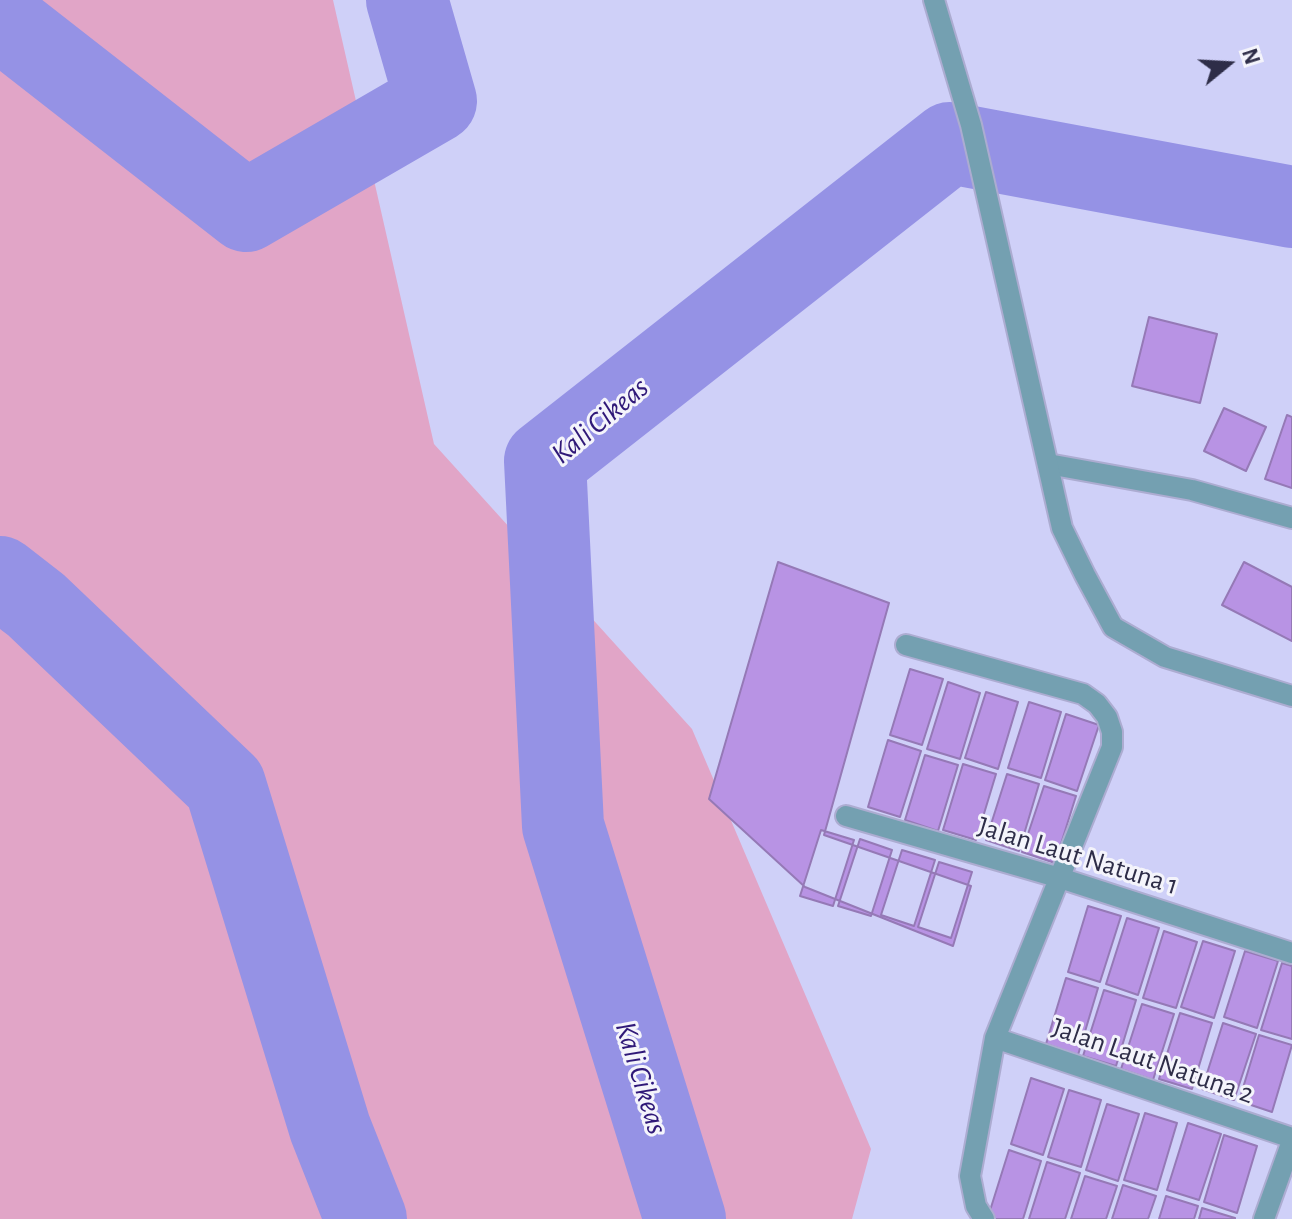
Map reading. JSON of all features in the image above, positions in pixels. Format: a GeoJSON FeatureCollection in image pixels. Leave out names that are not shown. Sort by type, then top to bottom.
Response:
{"type":"FeatureCollection","features":[{"type":"Feature","properties":{"kind":"street"},"geometry":{"type":"LineString","coordinates":[[934,0],[971,125],[1062,528],[1113,627],[1165,657],[1292,696]]}},
{"type":"Feature","properties":{"kind":"street"},"geometry":{"type":"LineString","coordinates":[[1048,464],[1192,490],[1292,518]]}},
{"type":"Feature","properties":{"kind":"street"},"geometry":{"type":"LineString","coordinates":[[906,645],[1083,694],[1097,704],[1107,717],[1112,732],[1112,747],[995,1038],[970,1176],[976,1206],[984,1219]]}},
{"type":"Feature","properties":{"kind":"street","name":"Jalan Laut Natuna 1"},"geometry":{"type":"LineString","coordinates":[[846,816],[1060,878],[1292,953]]}},
{"type":"Feature","properties":{"kind":"street","name":"Jalan Laut Natuna 2"},"geometry":{"type":"LineString","coordinates":[[995,1038],[1292,1140]]}},
{"type":"Feature","properties":{"kind":"street"},"geometry":{"type":"LineString","coordinates":[[1264,1219],[1292,1140]]}},
{"type":"Feature","properties":{"kind":"shaded area"},"geometry":{"type":"Polygon","coordinates":[[[0,0],[333,0],[434,444],[692,729],[871,1149],[852,1219],[0,1219],[0,0]]]}},
{"type":"Feature","properties":{"kind":"building"},"geometry":{"type":"Polygon","coordinates":[[[1149,317],[1217,334],[1200,403],[1132,386],[1149,317]]]}},
{"type":"Feature","properties":{"kind":"building"},"geometry":{"type":"Polygon","coordinates":[[[1224,408],[1266,427],[1246,471],[1204,451],[1224,408]]]}},
{"type":"Feature","properties":{"kind":"building"},"geometry":{"type":"Polygon","coordinates":[[[1287,415],[1292,417],[1292,488],[1265,479],[1287,415]]]}},
{"type":"Feature","properties":{"kind":"building"},"geometry":{"type":"Polygon","coordinates":[[[778,562],[889,603],[824,835],[971,886],[953,946],[805,887],[709,799],[778,562]]]}},
{"type":"Feature","properties":{"kind":"building"},"geometry":{"type":"Polygon","coordinates":[[[1244,562],[1292,587],[1292,641],[1222,605],[1244,562]]]}},
{"type":"Feature","properties":{"kind":"building"},"geometry":{"type":"Polygon","coordinates":[[[910,669],[943,679],[922,745],[890,735],[910,669]]]}},
{"type":"Feature","properties":{"kind":"building"},"geometry":{"type":"Polygon","coordinates":[[[948,682],[980,693],[960,759],[927,749],[948,682]]]}},
{"type":"Feature","properties":{"kind":"building"},"geometry":{"type":"Polygon","coordinates":[[[986,692],[1018,702],[998,769],[965,758],[986,692]]]}},
{"type":"Feature","properties":{"kind":"building"},"geometry":{"type":"Polygon","coordinates":[[[1029,702],[1061,712],[1041,778],[1008,768],[1029,702]]]}},
{"type":"Feature","properties":{"kind":"building"},"geometry":{"type":"Polygon","coordinates":[[[1066,714],[1099,725],[1077,791],[1045,780],[1066,714]]]}},
{"type":"Feature","properties":{"kind":"building"},"geometry":{"type":"Polygon","coordinates":[[[888,740],[921,751],[900,817],[868,807],[888,740]]]}},
{"type":"Feature","properties":{"kind":"building"},"geometry":{"type":"Polygon","coordinates":[[[925,755],[958,765],[938,831],[905,820],[925,755]]]}},
{"type":"Feature","properties":{"kind":"building"},"geometry":{"type":"Polygon","coordinates":[[[963,764],[996,774],[976,840],[943,830],[963,764]]]}},
{"type":"Feature","properties":{"kind":"building"},"geometry":{"type":"Polygon","coordinates":[[[1007,774],[1039,784],[1019,851],[986,840],[1007,774]]]}},
{"type":"Feature","properties":{"kind":"building"},"geometry":{"type":"Polygon","coordinates":[[[1044,786],[1076,796],[1055,863],[1022,852],[1044,786]]]}},
{"type":"Feature","properties":{"kind":"building"},"geometry":{"type":"Polygon","coordinates":[[[821,830],[854,840],[833,906],[800,896],[821,830]]]}},
{"type":"Feature","properties":{"kind":"building"},"geometry":{"type":"Polygon","coordinates":[[[860,839],[892,850],[871,916],[838,906],[860,839]]]}},
{"type":"Feature","properties":{"kind":"building"},"geometry":{"type":"Polygon","coordinates":[[[902,850],[935,860],[914,926],[881,915],[902,850]]]}},
{"type":"Feature","properties":{"kind":"building"},"geometry":{"type":"Polygon","coordinates":[[[939,862],[972,872],[951,938],[918,927],[939,862]]]}},
{"type":"Feature","properties":{"kind":"building"},"geometry":{"type":"Polygon","coordinates":[[[1088,906],[1121,916],[1100,982],[1068,972],[1088,906]]]}},
{"type":"Feature","properties":{"kind":"building"},"geometry":{"type":"Polygon","coordinates":[[[1127,918],[1159,928],[1138,995],[1106,984],[1127,918]]]}},
{"type":"Feature","properties":{"kind":"building"},"geometry":{"type":"Polygon","coordinates":[[[1164,931],[1197,942],[1176,1008],[1143,998],[1164,931]]]}},
{"type":"Feature","properties":{"kind":"building"},"geometry":{"type":"Polygon","coordinates":[[[1203,941],[1235,951],[1214,1018],[1181,1007],[1203,941]]]}},
{"type":"Feature","properties":{"kind":"building"},"geometry":{"type":"Polygon","coordinates":[[[1245,951],[1278,961],[1257,1028],[1224,1017],[1245,951]]]}},
{"type":"Feature","properties":{"kind":"building"},"geometry":{"type":"Polygon","coordinates":[[[1282,963],[1292,966],[1292,1039],[1261,1030],[1282,963]]]}},
{"type":"Feature","properties":{"kind":"building"},"geometry":{"type":"Polygon","coordinates":[[[1066,978],[1098,988],[1078,1055],[1046,1044],[1066,978]]]}},
{"type":"Feature","properties":{"kind":"building"},"geometry":{"type":"Polygon","coordinates":[[[1104,990],[1136,1000],[1116,1066],[1083,1056],[1104,990]]]}},
{"type":"Feature","properties":{"kind":"building"},"geometry":{"type":"Polygon","coordinates":[[[1142,1004],[1174,1014],[1153,1080],[1121,1069],[1142,1004]]]}},
{"type":"Feature","properties":{"kind":"building"},"geometry":{"type":"Polygon","coordinates":[[[1180,1013],[1212,1023],[1192,1089],[1159,1079],[1180,1013]]]}},
{"type":"Feature","properties":{"kind":"building"},"geometry":{"type":"Polygon","coordinates":[[[1223,1023],[1256,1034],[1234,1100],[1202,1089],[1223,1023]]]}},
{"type":"Feature","properties":{"kind":"building"},"geometry":{"type":"Polygon","coordinates":[[[1259,1035],[1292,1045],[1272,1112],[1239,1101],[1259,1035]]]}},
{"type":"Feature","properties":{"kind":"building"},"geometry":{"type":"Polygon","coordinates":[[[1031,1078],[1064,1089],[1043,1155],[1011,1144],[1031,1078]]]}},
{"type":"Feature","properties":{"kind":"building"},"geometry":{"type":"Polygon","coordinates":[[[1069,1090],[1101,1100],[1081,1167],[1048,1157],[1069,1090]]]}},
{"type":"Feature","properties":{"kind":"building"},"geometry":{"type":"Polygon","coordinates":[[[1107,1104],[1139,1114],[1118,1181],[1086,1170],[1107,1104]]]}},
{"type":"Feature","properties":{"kind":"building"},"geometry":{"type":"Polygon","coordinates":[[[1145,1113],[1177,1123],[1157,1190],[1124,1180],[1145,1113]]]}},
{"type":"Feature","properties":{"kind":"building"},"geometry":{"type":"Polygon","coordinates":[[[1188,1123],[1221,1134],[1199,1200],[1167,1190],[1188,1123]]]}},
{"type":"Feature","properties":{"kind":"building"},"geometry":{"type":"Polygon","coordinates":[[[1224,1135],[1257,1146],[1237,1213],[1204,1202],[1224,1135]]]}},
{"type":"Feature","properties":{"kind":"building"},"geometry":{"type":"Polygon","coordinates":[[[1009,1150],[1041,1161],[1023,1219],[995,1219],[988,1217],[1009,1150]]]}},
{"type":"Feature","properties":{"kind":"building"},"geometry":{"type":"Polygon","coordinates":[[[1047,1162],[1080,1173],[1065,1219],[1029,1219],[1047,1162]]]}},
{"type":"Feature","properties":{"kind":"building"},"geometry":{"type":"Polygon","coordinates":[[[1085,1176],[1117,1186],[1106,1219],[1071,1219],[1085,1176]]]}},
{"type":"Feature","properties":{"kind":"building"},"geometry":{"type":"Polygon","coordinates":[[[1123,1185],[1156,1196],[1148,1219],[1112,1219],[1123,1185]]]}},
{"type":"Feature","properties":{"kind":"building"},"geometry":{"type":"Polygon","coordinates":[[[1166,1196],[1198,1206],[1194,1219],[1159,1219],[1166,1196]]]}},
{"type":"Feature","properties":{"kind":"building"},"geometry":{"type":"Polygon","coordinates":[[[1202,1208],[1235,1218],[1235,1219],[1199,1219],[1202,1208]]]}},
{"type":"Feature","properties":{"kind":"waterway","name":"Kali Cikeas"},"geometry":{"type":"LineString","coordinates":[[0,19],[246,211],[436,101],[407,0]]}},
{"type":"Feature","properties":{"kind":"waterway","name":"Kali Cikeas"},"geometry":{"type":"LineString","coordinates":[[685,1219],[563,826],[545,461],[950,143],[1292,207]]}},
{"type":"Feature","properties":{"kind":"waterway","name":"Kali Cikeas"},"geometry":{"type":"LineString","coordinates":[[0,577],[36,605],[225,785],[330,1128],[366,1219]]}}]}
